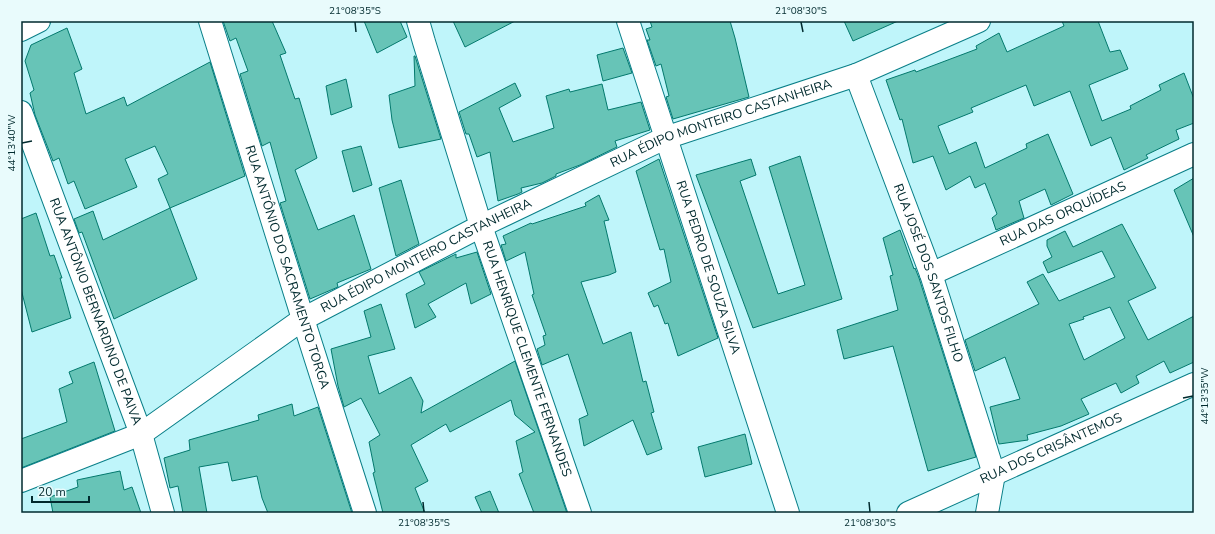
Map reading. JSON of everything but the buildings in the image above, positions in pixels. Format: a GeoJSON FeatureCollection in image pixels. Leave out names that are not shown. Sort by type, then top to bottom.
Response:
{"type":"FeatureCollection","features":[{"type":"Feature","properties":{"kind":"street"},"geometry":{"type":"LineString","coordinates":[[21,30],[39,21]]}},
{"type":"Feature","properties":{"kind":"street","name":"RUA ANTÔNIO DO SACRAMENTO TORGA"},"geometry":{"type":"LineString","coordinates":[[210,21],[302,319],[365,513]]}},
{"type":"Feature","properties":{"kind":"street","name":"RUA HENRIQUE CLEMENTE FERNANDES"},"geometry":{"type":"LineString","coordinates":[[418,21],[481,226],[580,513]]}},
{"type":"Feature","properties":{"kind":"street","name":"RUA PEDRO DE SOUZA SILVA"},"geometry":{"type":"LineString","coordinates":[[628,21],[788,513]]}},
{"type":"Feature","properties":{"kind":"street","name":"RUA ÉDIPO MONTEIRO CASTANHEIRA"},"geometry":{"type":"LineString","coordinates":[[21,481],[141,434],[302,319],[481,226],[665,138],[856,75],[979,21]]}},
{"type":"Feature","properties":{"kind":"street","name":"RUA JOSÉ DOS SANTOS FILHO"},"geometry":{"type":"LineString","coordinates":[[856,75],[931,274],[994,474]]}},
{"type":"Feature","properties":{"kind":"street","name":"RUA ANTÔNIO BERNARDINO DE PAIVA"},"geometry":{"type":"LineString","coordinates":[[21,112],[141,434],[163,513]]}},
{"type":"Feature","properties":{"kind":"street","name":"RUA DAS ORQUÍDEAS"},"geometry":{"type":"LineString","coordinates":[[931,274],[1194,154]]}},
{"type":"Feature","properties":{"kind":"street","name":"RUA DOS CRISÂNTEMOS"},"geometry":{"type":"LineString","coordinates":[[908,513],[1194,384]]}},
{"type":"Feature","properties":{"kind":"street"},"geometry":{"type":"LineString","coordinates":[[987,513],[994,474]]}}]}
